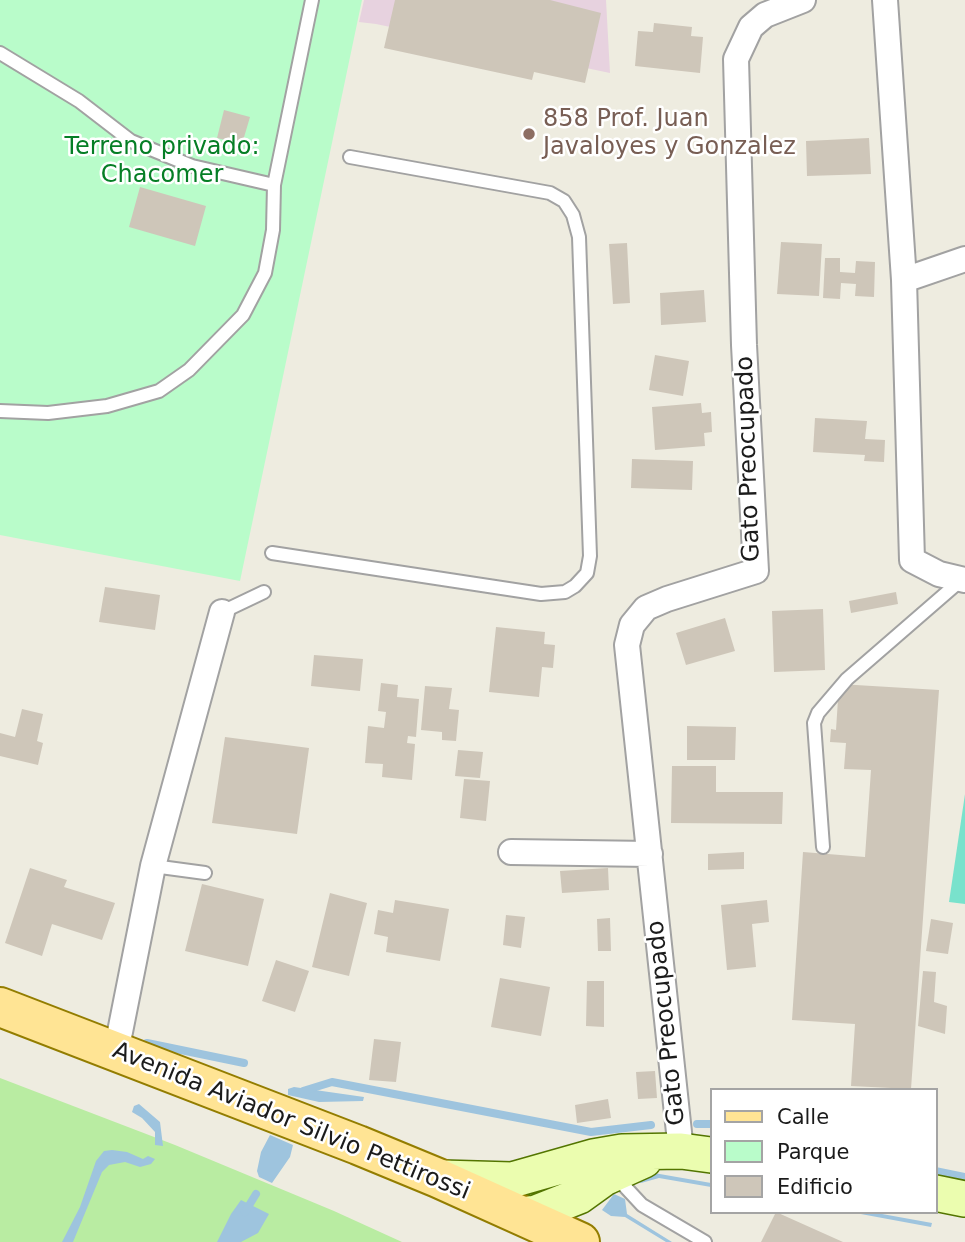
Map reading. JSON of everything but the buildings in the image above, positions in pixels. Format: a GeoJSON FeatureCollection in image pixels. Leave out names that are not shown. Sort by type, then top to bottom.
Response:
{"type":"FeatureCollection","features":[{"type":"Feature","properties":{"kind":"main road","name":"Avenida Aviador Silvio Pettirossi"},"geometry":{"type":"LineString","coordinates":[[0,1007],[438,1178],[580,1242]]}},
{"type":"Feature","properties":{"kind":"main road"},"geometry":{"type":"LineString","coordinates":[[438,1178],[512,1180],[593,1157],[622,1152],[686,1152]]}},
{"type":"Feature","properties":{"kind":"main road"},"geometry":{"type":"LineString","coordinates":[[521,1215],[536,1213],[579,1196],[613,1174],[686,1152]]}},
{"type":"Feature","properties":{"kind":"main road"},"geometry":{"type":"LineString","coordinates":[[937,1193],[965,1199]]}},
{"type":"Feature","properties":{"kind":"street","name":"Gato Preocupado"},"geometry":{"type":"LineString","coordinates":[[686,1152],[627,645],[632,625],[646,608],[757,571],[744,345],[736,59],[751,27],[765,15],[803,0]]}},
{"type":"Feature","properties":{"kind":"street"},"geometry":{"type":"LineString","coordinates":[[885,0],[904,280],[912,560],[939,574],[963,580]]}},
{"type":"Feature","properties":{"kind":"street"},"geometry":{"type":"LineString","coordinates":[[904,280],[965,259]]}},
{"type":"Feature","properties":{"kind":"street"},"geometry":{"type":"LineString","coordinates":[[116,1052],[153,866],[222,612]]}},
{"type":"Feature","properties":{"kind":"street"},"geometry":{"type":"LineString","coordinates":[[511,852],[650,854]]}},
{"type":"Feature","properties":{"kind":"lane"},"geometry":{"type":"LineString","coordinates":[[0,411],[48,413],[107,406],[159,391],[189,370],[243,315],[265,273],[273,230],[274,185],[312,0]]}},
{"type":"Feature","properties":{"kind":"lane"},"geometry":{"type":"LineString","coordinates":[[0,54],[79,101],[131,141],[192,166],[274,185]]}},
{"type":"Feature","properties":{"kind":"lane"},"geometry":{"type":"LineString","coordinates":[[272,552],[541,594],[565,592],[587,573],[590,556],[579,237],[573,215],[564,201],[550,193],[350,157]]}},
{"type":"Feature","properties":{"kind":"lane"},"geometry":{"type":"LineString","coordinates":[[823,847],[814,723],[818,713],[847,679],[963,580]]}},
{"type":"Feature","properties":{"kind":"lane"},"geometry":{"type":"LineString","coordinates":[[222,612],[264,592]]}},
{"type":"Feature","properties":{"kind":"lane"},"geometry":{"type":"LineString","coordinates":[[153,866],[205,873]]}},
{"type":"Feature","properties":{"kind":"lane"},"geometry":{"type":"LineString","coordinates":[[613,1174],[642,1205],[705,1242]]}},
{"type":"Feature","properties":{"kind":"shaded area"},"geometry":{"type":"Polygon","coordinates":[[[364,0],[606,0],[610,73],[359,22],[364,0]]]}},
{"type":"Feature","properties":{"kind":"shaded area"},"geometry":{"type":"Polygon","coordinates":[[[965,794],[965,904],[949,902],[965,794]]]}},
{"type":"Feature","properties":{"kind":"shaded area"},"geometry":{"type":"Polygon","coordinates":[[[294,1087],[364,1097],[363,1101],[319,1102],[288,1095],[288,1089],[294,1087]]]}},
{"type":"Feature","properties":{"kind":"shaded area"},"geometry":{"type":"Polygon","coordinates":[[[139,1104],[160,1122],[163,1146],[155,1145],[155,1132],[132,1112],[134,1106],[139,1104]]]}},
{"type":"Feature","properties":{"kind":"shaded area"},"geometry":{"type":"Polygon","coordinates":[[[270,1135],[293,1145],[290,1157],[272,1183],[259,1177],[257,1171],[261,1152],[270,1135]]]}},
{"type":"Feature","properties":{"kind":"shaded area"},"geometry":{"type":"Polygon","coordinates":[[[104,1151],[127,1152],[143,1159],[148,1156],[155,1159],[151,1164],[140,1167],[125,1162],[109,1165],[102,1172],[73,1242],[62,1242],[80,1207],[96,1161],[104,1151]]]}},
{"type":"Feature","properties":{"kind":"shaded area"},"geometry":{"type":"Polygon","coordinates":[[[654,1173],[710,1183],[710,1187],[659,1178],[639,1182],[654,1173]]]}},
{"type":"Feature","properties":{"kind":"shaded area"},"geometry":{"type":"Polygon","coordinates":[[[614,1194],[625,1199],[627,1214],[672,1242],[666,1242],[625,1217],[611,1216],[602,1210],[614,1194]]]}},
{"type":"Feature","properties":{"kind":"shaded area"},"geometry":{"type":"Polygon","coordinates":[[[241,1200],[269,1214],[258,1233],[241,1242],[217,1242],[231,1214],[241,1200]]]}},
{"type":"Feature","properties":{"kind":"shaded area"},"geometry":{"type":"Polygon","coordinates":[[[861,1214],[882,1214],[932,1223],[931,1227],[861,1214]]]}},
{"type":"Feature","properties":{"kind":"green space","name":"Terreno privado: Chacomer"},"geometry":{"type":"Polygon","coordinates":[[[0,0],[362,0],[240,581],[0,535],[0,0]]]}},
{"type":"Feature","properties":{"kind":"green space"},"geometry":{"type":"Polygon","coordinates":[[[0,1078],[175,1145],[402,1242],[0,1242],[0,1078]]]}},
{"type":"Feature","properties":{"kind":"waterway"},"geometry":{"type":"LineString","coordinates":[[147,1043],[244,1063]]}},
{"type":"Feature","properties":{"kind":"waterway"},"geometry":{"type":"LineString","coordinates":[[303,1091],[332,1082],[591,1132],[651,1125]]}},
{"type":"Feature","properties":{"kind":"waterway"},"geometry":{"type":"LineString","coordinates":[[697,1124],[710,1124]]}},
{"type":"Feature","properties":{"kind":"waterway"},"geometry":{"type":"LineString","coordinates":[[937,1171],[965,1177]]}},
{"type":"Feature","properties":{"kind":"waterway"},"geometry":{"type":"LineString","coordinates":[[245,1212],[256,1194]]}},
{"type":"Feature","properties":{"kind":"place","name":"858 Prof. Juan Javaloyes y Gonzalez"},"geometry":{"type":"Point","coordinates":[529,134]}}]}
